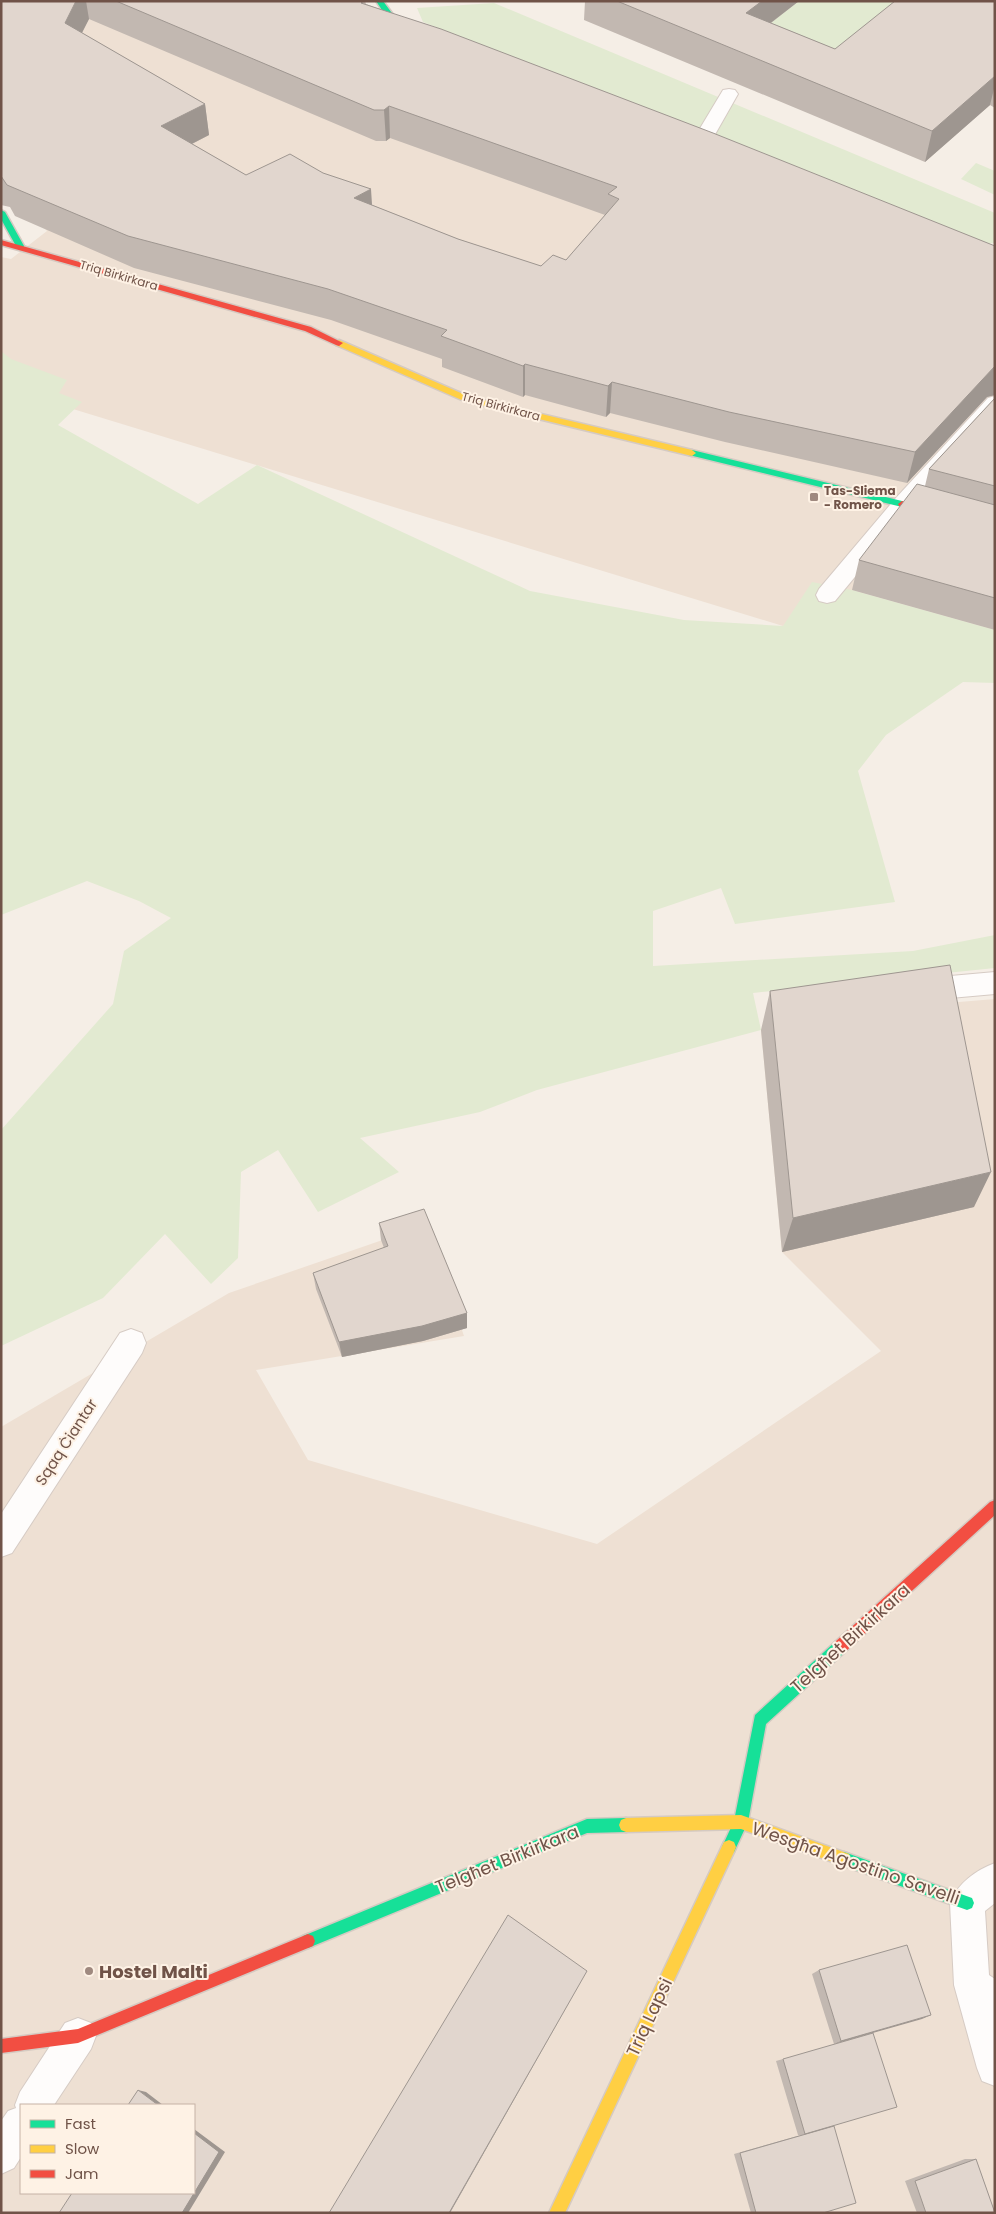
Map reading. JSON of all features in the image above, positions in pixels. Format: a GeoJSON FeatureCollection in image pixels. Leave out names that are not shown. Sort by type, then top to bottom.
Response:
{"type":"FeatureCollection","features":[{"type":"Feature","properties":{"kind":"street"},"geometry":{"type":"LineString","coordinates":[[379,1],[394,22],[422,34]]}},
{"type":"Feature","properties":{"kind":"street"},"geometry":{"type":"LineString","coordinates":[[676,137],[706,134],[728,94]]}},
{"type":"Feature","properties":{"kind":"street"},"geometry":{"type":"LineString","coordinates":[[676,137],[699,147]]}},
{"type":"Feature","properties":{"kind":"street"},"geometry":{"type":"LineString","coordinates":[[1,212],[20,246]]}},
{"type":"Feature","properties":{"kind":"street","name":"Triq Birkirkara"},"geometry":{"type":"LineString","coordinates":[[1,242],[308,329],[467,399],[903,504],[995,529]]}},
{"type":"Feature","properties":{"kind":"street"},"geometry":{"type":"LineString","coordinates":[[826,595],[903,504],[995,403]]}},
{"type":"Feature","properties":{"kind":"street"},"geometry":{"type":"LineString","coordinates":[[889,993],[995,983]]}},
{"type":"Feature","properties":{"kind":"street","name":"Sqaq Ċiantar"},"geometry":{"type":"LineString","coordinates":[[1,1542],[131,1343]]}},
{"type":"Feature","properties":{"kind":"street","name":"Telgħet Birkirkara"},"geometry":{"type":"LineString","coordinates":[[1,2046],[78,2036],[587,1826],[740,1822],[760,1720],[995,1506]]}},
{"type":"Feature","properties":{"kind":"street","name":"Wesgħa Agostino Savelli"},"geometry":{"type":"LineString","coordinates":[[740,1822],[967,1903],[995,1880]]}},
{"type":"Feature","properties":{"kind":"street","name":"Triq Lapsi"},"geometry":{"type":"LineString","coordinates":[[557,2213],[740,1822]]}},
{"type":"Feature","properties":{"kind":"street"},"geometry":{"type":"LineString","coordinates":[[967,1903],[995,2068]]}},
{"type":"Feature","properties":{"kind":"street"},"geometry":{"type":"LineString","coordinates":[[34,2104],[78,2036]]}},
{"type":"Feature","properties":{"kind":"street"},"geometry":{"type":"LineString","coordinates":[[1,2155],[20,2126]]}},
{"type":"Feature","properties":{"kind":"shaded area"},"geometry":{"type":"Polygon","coordinates":[[[1,1],[334,1],[995,281],[995,630],[852,590],[783,626],[1,387],[1,257],[11,259],[47,231],[21,201],[1,1]]]}},
{"type":"Feature","properties":{"kind":"shaded area"},"geometry":{"type":"Polygon","coordinates":[[[995,999],[995,2213],[1,2213],[1,1427],[229,1293],[426,1225],[464,1336],[256,1370],[308,1460],[597,1544],[881,1351],[782,1252],[761,1030],[935,1004],[995,999]]]}},
{"type":"Feature","properties":{"kind":"green space"},"geometry":{"type":"Polygon","coordinates":[[[799,1],[928,1],[830,81],[742,45],[799,1]]]}},
{"type":"Feature","properties":{"kind":"green space"},"geometry":{"type":"Polygon","coordinates":[[[494,3],[995,213],[995,243],[983,244],[423,22],[417,8],[494,3]]]}},
{"type":"Feature","properties":{"kind":"green space"},"geometry":{"type":"Polygon","coordinates":[[[976,163],[995,171],[995,195],[961,179],[976,163]]]}},
{"type":"Feature","properties":{"kind":"green space"},"geometry":{"type":"Polygon","coordinates":[[[1,351],[11,359],[67,380],[59,393],[82,402],[58,425],[198,504],[257,465],[530,591],[684,620],[783,626],[812,582],[852,590],[995,630],[995,683],[963,682],[886,735],[858,771],[895,902],[735,924],[721,888],[653,911],[653,966],[913,951],[995,935],[995,968],[753,993],[761,1030],[537,1090],[480,1112],[360,1138],[399,1172],[318,1212],[278,1150],[241,1172],[238,1258],[211,1284],[165,1234],[103,1298],[1,1346],[1,1130],[113,1004],[124,951],[171,918],[139,901],[87,881],[1,915],[1,351]]]}},
{"type":"Feature","properties":{"kind":"building"},"geometry":{"type":"Polygon","coordinates":[[[1,1],[76,1],[65,23],[205,104],[161,126],[246,175],[290,154],[323,173],[371,189],[354,198],[458,239],[541,266],[553,255],[566,260],[619,199],[608,194],[617,187],[389,106],[384,110],[374,110],[116,1],[364,1],[361,3],[441,29],[713,133],[995,246],[995,366],[915,452],[729,412],[612,382],[608,386],[525,364],[523,366],[441,336],[447,330],[328,289],[128,236],[7,185],[1,176],[1,1]]]}},
{"type":"Feature","properties":{"kind":"building"},"geometry":{"type":"Polygon","coordinates":[[[617,1],[762,1],[746,13],[835,49],[895,1],[995,1],[995,76],[932,131],[617,1]]]}},
{"type":"Feature","properties":{"kind":"building"},"geometry":{"type":"Polygon","coordinates":[[[995,398],[995,486],[929,469],[995,398]]]}},
{"type":"Feature","properties":{"kind":"building"},"geometry":{"type":"Polygon","coordinates":[[[917,484],[995,505],[995,598],[859,560],[917,484]]]}},
{"type":"Feature","properties":{"kind":"building"},"geometry":{"type":"Polygon","coordinates":[[[950,965],[991,1172],[793,1218],[770,991],[950,965]]]}},
{"type":"Feature","properties":{"kind":"building"},"geometry":{"type":"Polygon","coordinates":[[[424,1209],[467,1313],[422,1326],[339,1342],[313,1273],[388,1246],[379,1223],[424,1209]]]}},
{"type":"Feature","properties":{"kind":"building"},"geometry":{"type":"Polygon","coordinates":[[[508,1915],[587,1971],[449,2213],[329,2213],[508,1915]]]}},
{"type":"Feature","properties":{"kind":"building"},"geometry":{"type":"Polygon","coordinates":[[[907,1945],[931,2015],[841,2041],[819,1970],[907,1945]]]}},
{"type":"Feature","properties":{"kind":"building"},"geometry":{"type":"Polygon","coordinates":[[[873,2033],[897,2107],[805,2134],[783,2059],[873,2033]]]}},
{"type":"Feature","properties":{"kind":"building"},"geometry":{"type":"Polygon","coordinates":[[[138,2090],[157,2104],[129,2104],[138,2090]]]}},
{"type":"Feature","properties":{"kind":"building"},"geometry":{"type":"Polygon","coordinates":[[[834,2126],[856,2203],[823,2213],[756,2213],[740,2153],[834,2126]]]}},
{"type":"Feature","properties":{"kind":"building"},"geometry":{"type":"Polygon","coordinates":[[[195,2134],[219,2152],[195,2192],[195,2134]]]}},
{"type":"Feature","properties":{"kind":"building"},"geometry":{"type":"Polygon","coordinates":[[[976,2159],[995,2213],[926,2213],[915,2181],[976,2159]]]}},
{"type":"Feature","properties":{"kind":"building"},"geometry":{"type":"Polygon","coordinates":[[[71,2194],[194,2194],[182,2213],[59,2213],[71,2194]]]}},
{"type":"Feature","properties":{"kind":"traffic: fast"},"geometry":{"type":"LineString","coordinates":[[379,1],[394,22],[415,31]]}},
{"type":"Feature","properties":{"kind":"traffic: fast"},"geometry":{"type":"LineString","coordinates":[[1,212],[20,246]]}},
{"type":"Feature","properties":{"kind":"traffic: fast"},"geometry":{"type":"LineString","coordinates":[[692,453],[902,504]]}},
{"type":"Feature","properties":{"kind":"traffic: fast"},"geometry":{"type":"LineString","coordinates":[[729,1847],[741,1822],[760,1720],[840,1647]]}},
{"type":"Feature","properties":{"kind":"traffic: fast"},"geometry":{"type":"LineString","coordinates":[[308,1941],[587,1826],[626,1825]]}},
{"type":"Feature","properties":{"kind":"traffic: fast"},"geometry":{"type":"LineString","coordinates":[[844,1859],[967,1903]]}},
{"type":"Feature","properties":{"kind":"traffic: slow"},"geometry":{"type":"LineString","coordinates":[[339,343],[467,399],[692,453]]}},
{"type":"Feature","properties":{"kind":"traffic: slow"},"geometry":{"type":"LineString","coordinates":[[626,1825],[741,1822],[844,1859]]}},
{"type":"Feature","properties":{"kind":"traffic: slow"},"geometry":{"type":"LineString","coordinates":[[557,2213],[729,1847]]}},
{"type":"Feature","properties":{"kind":"traffic: jam"},"geometry":{"type":"LineString","coordinates":[[1,242],[308,329],[339,343]]}},
{"type":"Feature","properties":{"kind":"traffic: jam"},"geometry":{"type":"LineString","coordinates":[[902,504],[995,529]]}},
{"type":"Feature","properties":{"kind":"traffic: jam"},"geometry":{"type":"LineString","coordinates":[[840,1647],[995,1506]]}},
{"type":"Feature","properties":{"kind":"traffic: jam"},"geometry":{"type":"LineString","coordinates":[[1,2046],[78,2036],[308,1941]]}},
{"type":"Feature","properties":{"kind":"place","name":"Tas-Sliema - Romero"},"geometry":{"type":"Point","coordinates":[814,497]}},
{"type":"Feature","properties":{"kind":"place","name":"Hostel Malti"},"geometry":{"type":"Point","coordinates":[89,1971]}}]}
